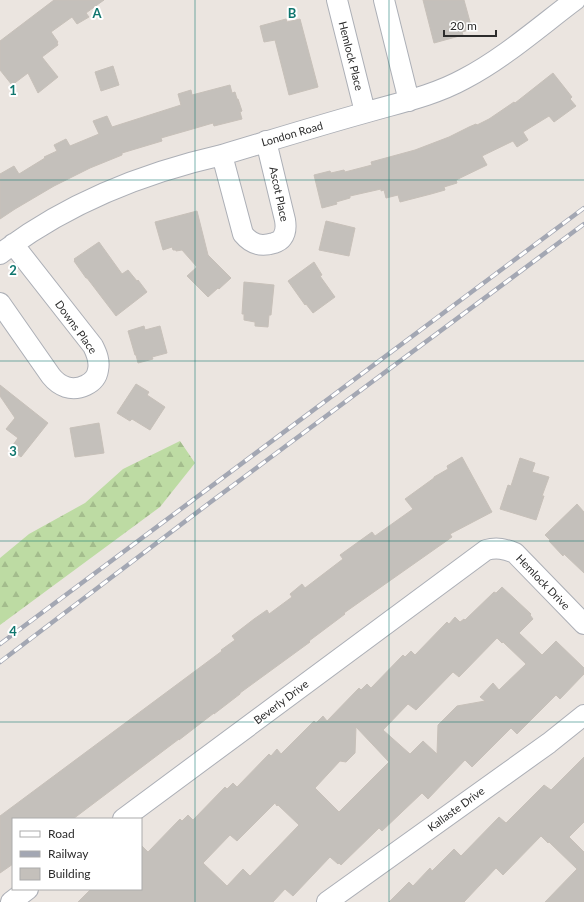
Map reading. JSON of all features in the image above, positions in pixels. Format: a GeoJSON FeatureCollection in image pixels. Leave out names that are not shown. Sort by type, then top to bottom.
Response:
{"type":"FeatureCollection","features":[{"type":"Feature","properties":{"kind":"street","name":"Hemlock Place"},"geometry":{"type":"LineString","coordinates":[[337,0],[365,112]]}},
{"type":"Feature","properties":{"kind":"street"},"geometry":{"type":"LineString","coordinates":[[384,0],[410,101]]}},
{"type":"Feature","properties":{"kind":"street","name":"London Road"},"geometry":{"type":"LineString","coordinates":[[6,249],[50,221],[124,184],[198,160],[222,155],[365,112],[410,101],[444,89],[464,79],[501,56],[575,0]]}},
{"type":"Feature","properties":{"kind":"street","name":"Ascot Place"},"geometry":{"type":"LineString","coordinates":[[222,155],[243,234],[250,242],[256,245],[264,246],[271,244],[279,241],[284,235],[286,220],[266,141]]}},
{"type":"Feature","properties":{"kind":"street","name":"Downs Place"},"geometry":{"type":"LineString","coordinates":[[0,303],[56,382],[66,387],[80,388],[92,381],[99,369],[97,354],[93,346],[6,249]]}},
{"type":"Feature","properties":{"kind":"street","name":"Hemlock Drive"},"geometry":{"type":"LineString","coordinates":[[438,585],[486,550],[492,548],[502,548],[515,553],[584,624]]}},
{"type":"Feature","properties":{"kind":"street","name":"Beverly Drive"},"geometry":{"type":"LineString","coordinates":[[124,818],[438,585]]}},
{"type":"Feature","properties":{"kind":"street","name":"Kallaste Drive"},"geometry":{"type":"LineString","coordinates":[[327,902],[549,743],[584,715]]}},
{"type":"Feature","properties":{"kind":"street"},"geometry":{"type":"LineString","coordinates":[[11,902],[27,890]]}},
{"type":"Feature","properties":{"kind":"green space"},"geometry":{"type":"Polygon","coordinates":[[[180,441],[195,463],[160,507],[0,625],[0,558],[29,534],[85,503],[123,469],[180,441]]]}},
{"type":"Feature","properties":{"kind":"building"},"geometry":{"type":"Polygon","coordinates":[[[54,0],[104,0],[86,13],[89,17],[77,24],[72,17],[51,32],[58,42],[58,45],[42,57],[58,77],[38,93],[28,73],[12,85],[0,70],[0,41],[54,0]]]}},
{"type":"Feature","properties":{"kind":"building"},"geometry":{"type":"Polygon","coordinates":[[[423,0],[464,0],[472,29],[462,32],[463,35],[434,43],[423,0]]]}},
{"type":"Feature","properties":{"kind":"building"},"geometry":{"type":"Polygon","coordinates":[[[286,19],[287,22],[300,19],[318,87],[289,95],[275,40],[264,42],[260,26],[286,19]]]}},
{"type":"Feature","properties":{"kind":"building"},"geometry":{"type":"Polygon","coordinates":[[[113,66],[119,85],[101,91],[95,72],[113,66]]]}},
{"type":"Feature","properties":{"kind":"building"},"geometry":{"type":"Polygon","coordinates":[[[553,73],[572,97],[570,99],[576,106],[554,122],[549,116],[523,132],[528,140],[517,147],[513,141],[482,156],[487,165],[456,180],[457,183],[444,187],[445,190],[400,202],[398,195],[386,198],[384,190],[381,191],[381,189],[350,196],[350,198],[336,202],[337,204],[322,208],[314,175],[330,171],[331,173],[344,170],[345,172],[372,165],[371,162],[415,150],[449,137],[489,119],[514,102],[515,103],[553,73]]]}},
{"type":"Feature","properties":{"kind":"building"},"geometry":{"type":"Polygon","coordinates":[[[230,85],[232,93],[235,92],[238,99],[242,111],[240,112],[242,119],[214,126],[213,123],[161,138],[162,141],[122,153],[122,155],[90,168],[54,186],[0,219],[0,174],[14,166],[19,174],[45,158],[44,157],[57,151],[54,145],[66,139],[70,146],[99,134],[93,121],[107,116],[112,127],[181,105],[178,94],[191,90],[192,95],[230,85]]]}},
{"type":"Feature","properties":{"kind":"building"},"geometry":{"type":"Polygon","coordinates":[[[197,211],[208,255],[231,278],[208,297],[187,276],[197,267],[182,250],[176,251],[173,250],[172,247],[163,250],[155,222],[197,211]]]}},
{"type":"Feature","properties":{"kind":"building"},"geometry":{"type":"Polygon","coordinates":[[[326,221],[355,228],[349,256],[319,250],[326,221]]]}},
{"type":"Feature","properties":{"kind":"building"},"geometry":{"type":"Polygon","coordinates":[[[99,242],[122,274],[128,270],[147,292],[116,316],[74,261],[74,259],[99,242]]]}},
{"type":"Feature","properties":{"kind":"building"},"geometry":{"type":"Polygon","coordinates":[[[314,262],[322,275],[320,276],[335,297],[313,313],[306,304],[305,305],[288,281],[314,262]]]}},
{"type":"Feature","properties":{"kind":"building"},"geometry":{"type":"Polygon","coordinates":[[[244,282],[274,285],[271,315],[269,315],[268,327],[255,326],[255,322],[244,320],[244,314],[242,314],[244,282]]]}},
{"type":"Feature","properties":{"kind":"building"},"geometry":{"type":"Polygon","coordinates":[[[144,326],[145,330],[160,326],[167,353],[138,363],[128,331],[144,326]]]}},
{"type":"Feature","properties":{"kind":"building"},"geometry":{"type":"Polygon","coordinates":[[[136,384],[149,392],[147,395],[165,407],[150,430],[132,419],[130,421],[117,413],[136,384]]]}},
{"type":"Feature","properties":{"kind":"building"},"geometry":{"type":"Polygon","coordinates":[[[0,385],[48,423],[21,457],[10,449],[18,438],[6,429],[15,418],[0,396],[0,385]]]}},
{"type":"Feature","properties":{"kind":"building"},"geometry":{"type":"Polygon","coordinates":[[[99,423],[104,453],[75,457],[70,428],[99,423]]]}},
{"type":"Feature","properties":{"kind":"building"},"geometry":{"type":"Polygon","coordinates":[[[462,457],[492,512],[450,534],[452,537],[344,613],[345,614],[309,641],[310,642],[74,818],[12,818],[12,865],[0,873],[0,816],[222,651],[221,650],[235,640],[232,636],[254,619],[267,610],[269,614],[292,597],[290,594],[302,584],[305,588],[343,559],[340,555],[372,532],[375,536],[413,509],[405,499],[434,477],[448,469],[447,466],[462,457]]]}},
{"type":"Feature","properties":{"kind":"building"},"geometry":{"type":"Polygon","coordinates":[[[520,458],[535,463],[532,472],[549,477],[542,496],[544,496],[536,520],[500,509],[508,485],[511,486],[520,458]]]}},
{"type":"Feature","properties":{"kind":"building"},"geometry":{"type":"Polygon","coordinates":[[[577,504],[584,512],[584,573],[564,554],[563,556],[545,535],[577,504]]]}},
{"type":"Feature","properties":{"kind":"building"},"geometry":{"type":"Polygon","coordinates":[[[502,587],[531,614],[530,615],[533,619],[519,633],[542,655],[556,641],[584,668],[584,674],[560,699],[556,695],[517,734],[511,728],[472,767],[465,760],[428,799],[422,793],[382,831],[379,828],[341,865],[330,857],[293,896],[285,889],[273,902],[78,902],[90,890],[142,890],[142,846],[148,852],[180,819],[182,821],[188,815],[193,820],[225,787],[227,789],[233,783],[237,787],[269,754],[271,756],[277,749],[281,754],[314,721],[316,723],[323,716],[327,721],[359,688],[361,690],[367,684],[371,688],[403,655],[405,657],[411,651],[415,655],[447,622],[449,624],[455,617],[460,622],[464,619],[465,620],[494,592],[496,593],[502,587]],[[497,638],[459,677],[453,672],[416,710],[408,704],[383,730],[410,754],[423,741],[437,754],[438,725],[457,706],[485,701],[480,697],[493,683],[499,690],[526,664],[503,642],[502,643],[497,638]],[[356,727],[355,753],[346,762],[340,761],[315,788],[339,812],[389,762],[356,727]],[[275,803],[237,841],[230,835],[203,863],[227,886],[243,869],[250,876],[299,825],[275,803]]]}},
{"type":"Feature","properties":{"kind":"building"},"geometry":{"type":"Polygon","coordinates":[[[584,757],[584,822],[569,837],[584,852],[584,902],[545,902],[577,869],[541,836],[503,875],[496,868],[464,902],[389,902],[409,882],[413,886],[430,868],[432,871],[454,849],[461,856],[499,817],[506,823],[544,785],[551,790],[584,757]]]}},
{"type":"Feature","properties":{"kind":"railway"},"geometry":{"type":"LineString","coordinates":[[0,644],[584,208]]}},
{"type":"Feature","properties":{"kind":"railway"},"geometry":{"type":"LineString","coordinates":[[0,662],[208,504],[584,224]]}}]}
